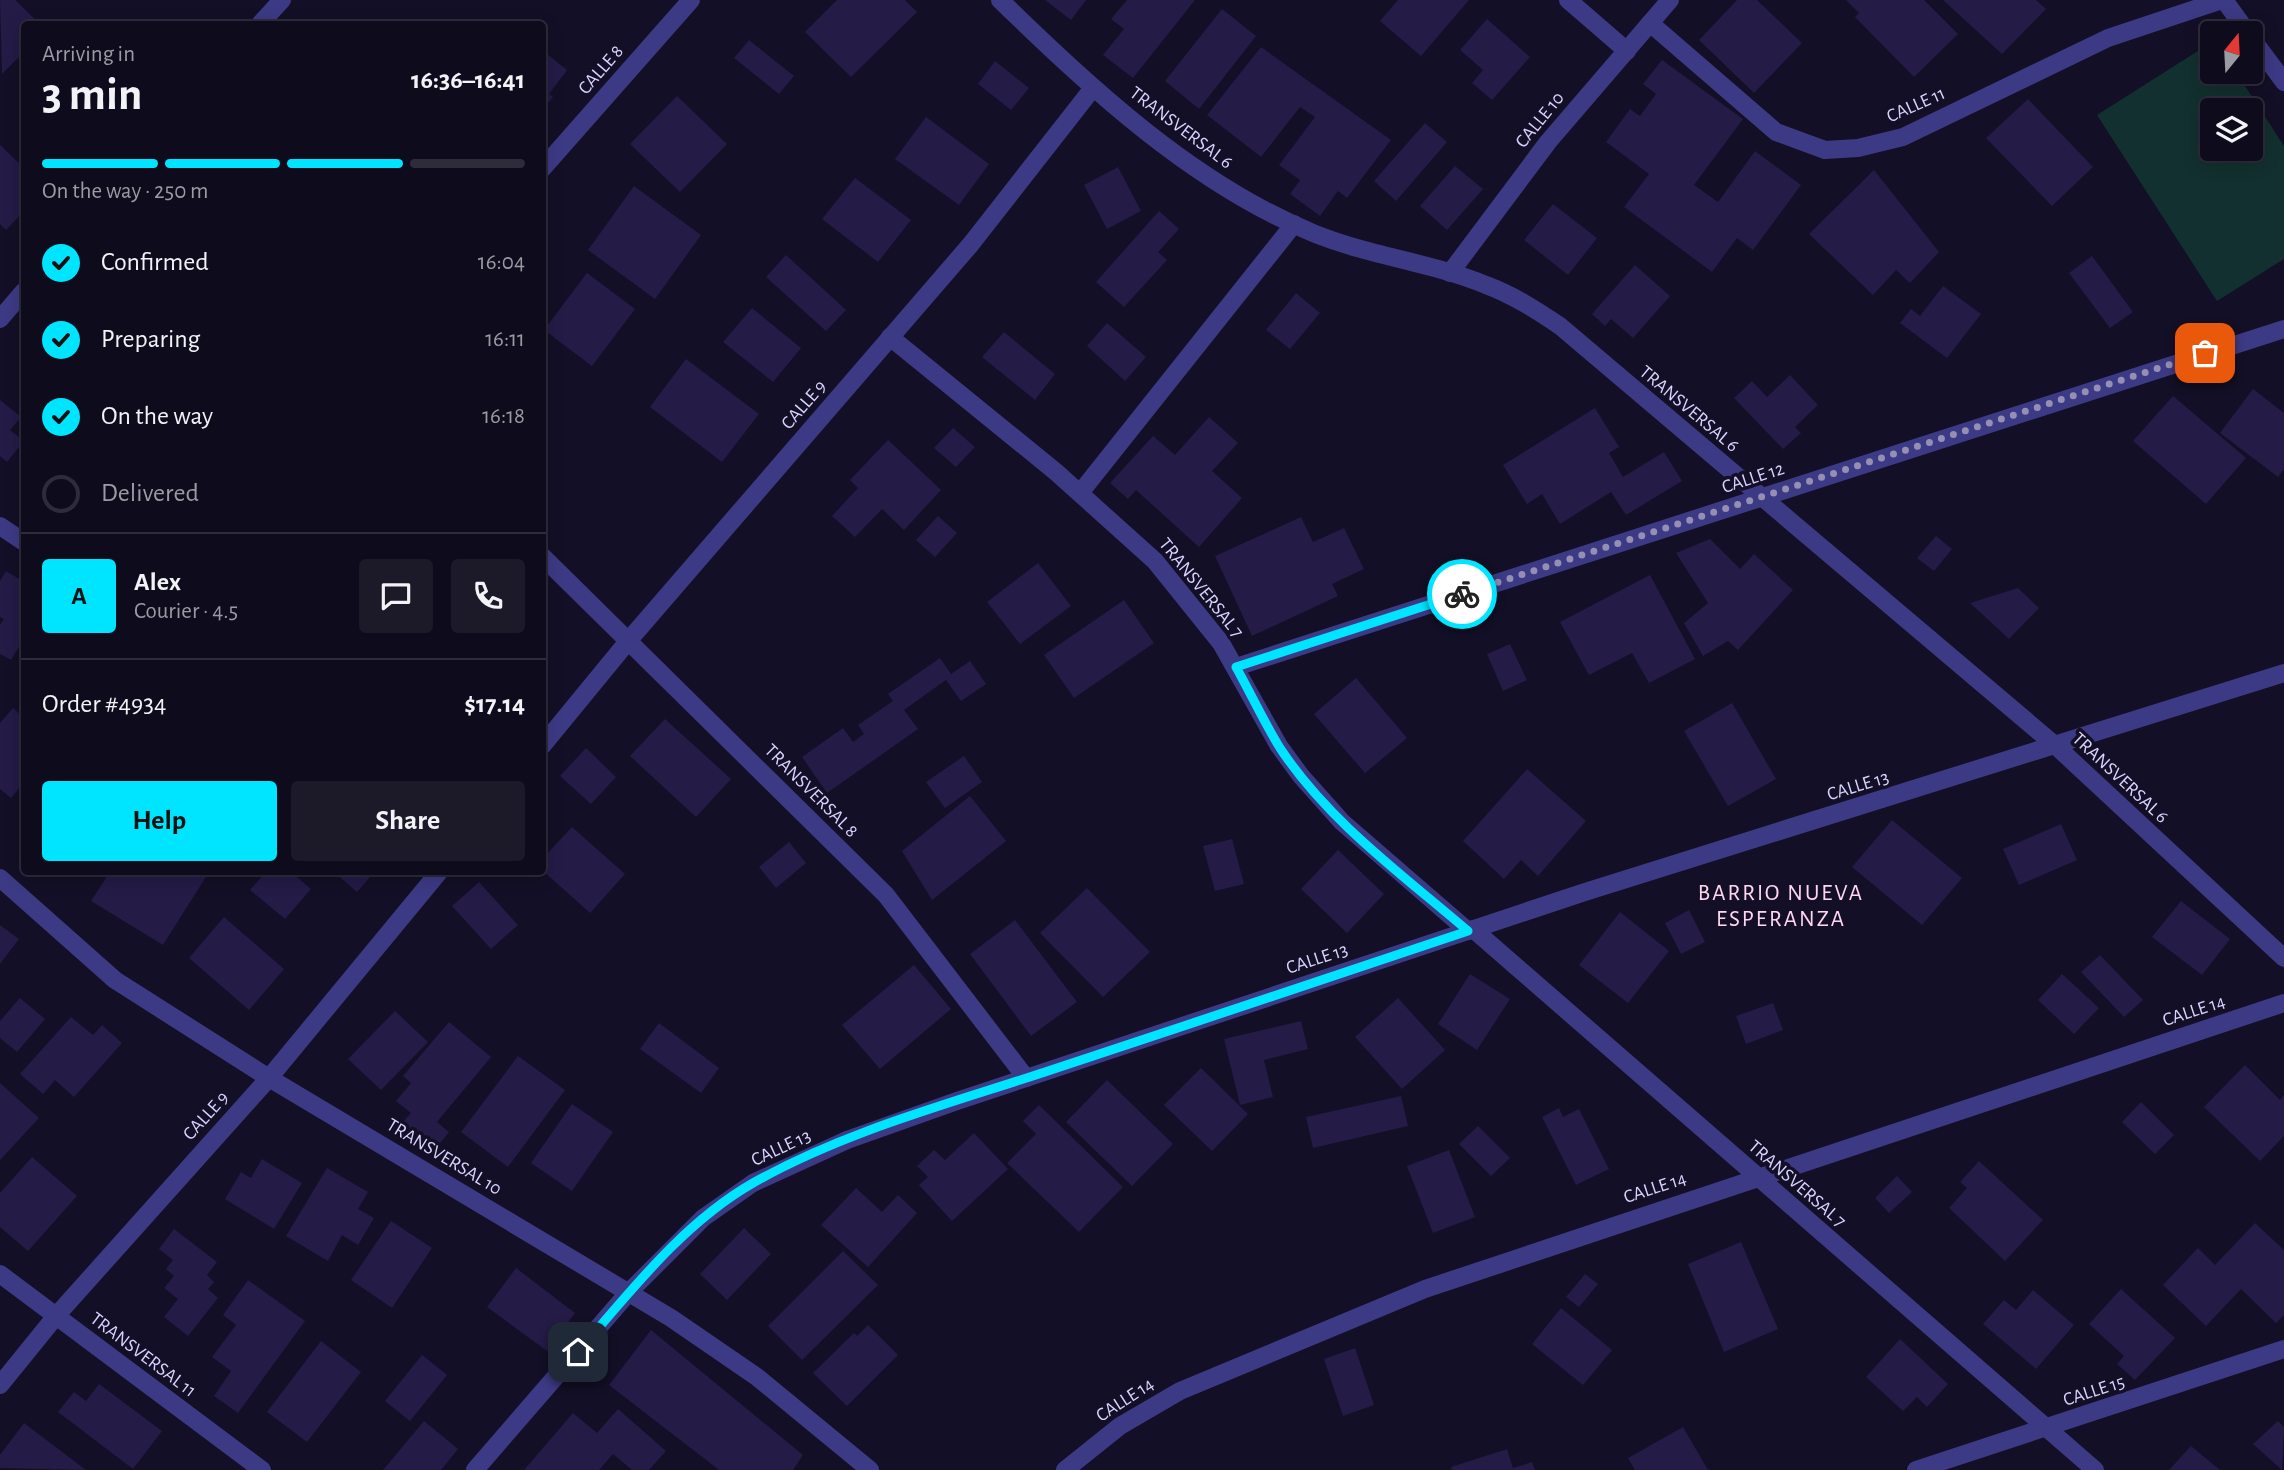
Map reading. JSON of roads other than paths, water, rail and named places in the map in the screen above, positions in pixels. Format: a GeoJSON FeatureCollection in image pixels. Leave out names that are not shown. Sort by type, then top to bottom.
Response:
{"type":"FeatureCollection","features":[{"type":"Feature","properties":{"kind":"street"},"geometry":{"type":"LineString","coordinates":[[263,21],[282,0]]}},
{"type":"Feature","properties":{"kind":"street","name":"CALLE 8"},"geometry":{"type":"LineString","coordinates":[[546,164],[691,0]]}},
{"type":"Feature","properties":{"kind":"street","name":"TRANSVERSAL 6"},"geometry":{"type":"LineString","coordinates":[[1000,0],[1093,88],[1202,173],[1262,210],[1370,251],[1450,273],[1521,300],[1560,326],[2056,746],[2284,958]]}},
{"type":"Feature","properties":{"kind":"street"},"geometry":{"type":"LineString","coordinates":[[1568,0],[1627,51]]}},
{"type":"Feature","properties":{"kind":"street","name":"CALLE 10"},"geometry":{"type":"LineString","coordinates":[[1450,273],[1548,142],[1670,0]]}},
{"type":"Feature","properties":{"kind":"street"},"geometry":{"type":"LineString","coordinates":[[2223,0],[2239,21]]}},
{"type":"Feature","properties":{"kind":"street","name":"CALLE 11"},"geometry":{"type":"LineString","coordinates":[[1650,23],[1776,132],[1825,150],[1858,148],[1903,137],[2108,38],[2223,0]]}},
{"type":"Feature","properties":{"kind":"street"},"geometry":{"type":"LineString","coordinates":[[2263,54],[2284,82]]}},
{"type":"Feature","properties":{"kind":"street","name":"CALLE 9"},"geometry":{"type":"LineString","coordinates":[[546,741],[629,640],[971,244],[1093,88]]}},
{"type":"Feature","properties":{"kind":"street"},"geometry":{"type":"LineString","coordinates":[[1080,493],[1294,224]]}},
{"type":"Feature","properties":{"kind":"street"},"geometry":{"type":"LineString","coordinates":[[0,318],[21,294]]}},
{"type":"Feature","properties":{"kind":"street","name":"CALLE 12"},"geometry":{"type":"LineString","coordinates":[[1236,667],[2284,329]]}},
{"type":"Feature","properties":{"kind":"street","name":"TRANSVERSAL 7"},"geometry":{"type":"LineString","coordinates":[[890,337],[1080,493],[1155,561],[1188,600],[1236,667],[1279,747],[1342,822],[1471,930],[2095,1470]]}},
{"type":"Feature","properties":{"kind":"street"},"geometry":{"type":"LineString","coordinates":[[0,526],[21,540]]}},
{"type":"Feature","properties":{"kind":"street","name":"TRANSVERSAL 8"},"geometry":{"type":"LineString","coordinates":[[546,560],[886,895],[1026,1078]]}},
{"type":"Feature","properties":{"kind":"street","name":"CALLE 13"},"geometry":{"type":"LineString","coordinates":[[475,1470],[629,1292],[703,1218],[753,1184],[847,1140],[1471,930],[2284,673]]}},
{"type":"Feature","properties":{"kind":"street","name":"CALLE 9"},"geometry":{"type":"LineString","coordinates":[[0,1385],[56,1316],[269,1078],[437,875]]}},
{"type":"Feature","properties":{"kind":"street","name":"TRANSVERSAL 10"},"geometry":{"type":"LineString","coordinates":[[0,878],[115,980],[269,1078],[629,1292],[757,1377],[870,1470]]}},
{"type":"Feature","properties":{"kind":"street","name":"CALLE 14"},"geometry":{"type":"LineString","coordinates":[[1065,1470],[1120,1426],[1180,1391],[1425,1289],[2284,1003]]}},
{"type":"Feature","properties":{"kind":"street","name":"TRANSVERSAL 11"},"geometry":{"type":"LineString","coordinates":[[0,1274],[262,1470]]}},
{"type":"Feature","properties":{"kind":"street","name":"CALLE 15"},"geometry":{"type":"LineString","coordinates":[[1916,1470],[2284,1349]]}},
{"type":"Feature","properties":{"kind":"district","name":"BARRIO NUEVA ESPERANZA"},"geometry":{"type":"Point","coordinates":[1781,906]}}]}
